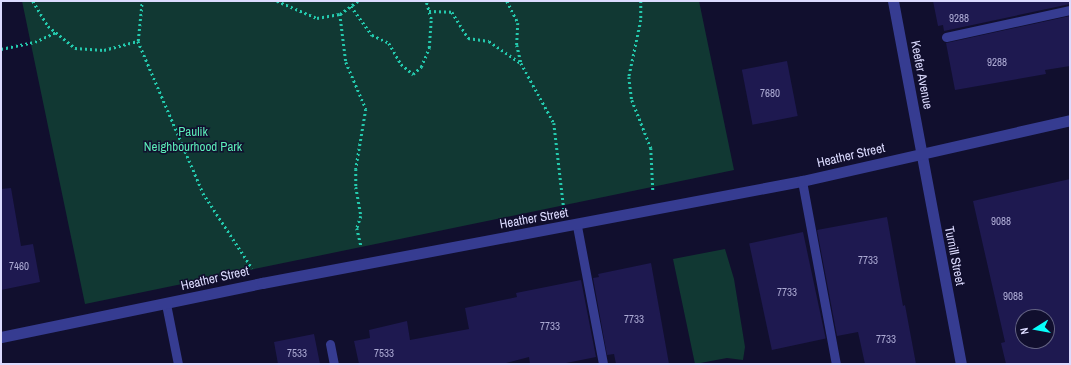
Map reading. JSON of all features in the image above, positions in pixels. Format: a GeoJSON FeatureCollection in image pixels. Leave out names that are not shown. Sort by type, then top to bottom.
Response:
{"type":"FeatureCollection","features":[{"type":"Feature","properties":{"kind":"street","name":"Keefer Avenue"},"geometry":{"type":"LineString","coordinates":[[892,1],[921,154]]}},
{"type":"Feature","properties":{"kind":"street","name":"Heather Street"},"geometry":{"type":"LineString","coordinates":[[1,337],[262,283],[572,227],[802,181],[1070,120]]}},
{"type":"Feature","properties":{"kind":"street","name":"Turnill Street"},"geometry":{"type":"LineString","coordinates":[[921,154],[961,364]]}},
{"type":"Feature","properties":{"kind":"lane"},"geometry":{"type":"LineString","coordinates":[[946,37],[1070,10]]}},
{"type":"Feature","properties":{"kind":"lane"},"geometry":{"type":"LineString","coordinates":[[802,181],[836,364]]}},
{"type":"Feature","properties":{"kind":"lane"},"geometry":{"type":"LineString","coordinates":[[572,227],[603,364]]}},
{"type":"Feature","properties":{"kind":"lane"},"geometry":{"type":"LineString","coordinates":[[166,304],[178,364]]}},
{"type":"Feature","properties":{"kind":"lane"},"geometry":{"type":"LineString","coordinates":[[330,344],[334,364]]}},
{"type":"Feature","properties":{"kind":"path"},"geometry":{"type":"LineString","coordinates":[[33,1],[48,26],[75,48],[104,50],[138,41]]}},
{"type":"Feature","properties":{"kind":"path"},"geometry":{"type":"LineString","coordinates":[[142,1],[138,41],[203,193],[262,283]]}},
{"type":"Feature","properties":{"kind":"path"},"geometry":{"type":"LineString","coordinates":[[277,1],[317,18],[340,14],[358,1]]}},
{"type":"Feature","properties":{"kind":"path"},"geometry":{"type":"LineString","coordinates":[[351,6],[372,34],[389,44],[401,64],[414,74],[421,67],[429,48],[429,11],[426,1]]}},
{"type":"Feature","properties":{"kind":"path"},"geometry":{"type":"LineString","coordinates":[[507,1],[518,23],[521,63],[554,123],[572,227]]}},
{"type":"Feature","properties":{"kind":"path"},"geometry":{"type":"LineString","coordinates":[[641,1],[641,20],[629,77],[632,100],[651,148],[654,211]]}},
{"type":"Feature","properties":{"kind":"path"},"geometry":{"type":"LineString","coordinates":[[429,11],[452,12],[468,38],[489,41],[521,63]]}},
{"type":"Feature","properties":{"kind":"path"},"geometry":{"type":"LineString","coordinates":[[340,14],[346,62],[366,109],[356,187],[361,216],[357,228],[366,264]]}},
{"type":"Feature","properties":{"kind":"path"},"geometry":{"type":"LineString","coordinates":[[1,49],[35,42],[56,32]]}},
{"type":"Feature","properties":{"kind":"green space","name":"Paulik Neighbourhood Park"},"geometry":{"type":"Polygon","coordinates":[[[22,1],[699,1],[734,170],[85,304],[22,1]]]}},
{"type":"Feature","properties":{"kind":"green space"},"geometry":{"type":"Polygon","coordinates":[[[725,249],[734,279],[745,347],[743,360],[727,358],[695,364],[673,259],[725,249]]]}},
{"type":"Feature","properties":{"kind":"building"},"geometry":{"type":"Polygon","coordinates":[[[933,1],[1070,1],[1070,4],[944,31],[943,25],[938,26],[933,1]]]}},
{"type":"Feature","properties":{"kind":"building"},"geometry":{"type":"Polygon","coordinates":[[[1070,16],[1070,66],[1045,70],[1046,74],[955,90],[946,43],[1070,16]]]}},
{"type":"Feature","properties":{"kind":"building"},"geometry":{"type":"Polygon","coordinates":[[[787,61],[798,116],[753,125],[742,70],[787,61]]]}},
{"type":"Feature","properties":{"kind":"building"},"geometry":{"type":"Polygon","coordinates":[[[1070,179],[1070,364],[1006,364],[1001,343],[1005,342],[973,201],[1070,179]]]}},
{"type":"Feature","properties":{"kind":"building"},"geometry":{"type":"Polygon","coordinates":[[[11,188],[21,246],[33,244],[40,282],[1,290],[1,189],[11,188]]]}},
{"type":"Feature","properties":{"kind":"building"},"geometry":{"type":"Polygon","coordinates":[[[887,217],[903,306],[905,305],[916,364],[865,364],[858,332],[837,336],[817,230],[887,217]]]}},
{"type":"Feature","properties":{"kind":"building"},"geometry":{"type":"Polygon","coordinates":[[[803,232],[826,339],[772,350],[749,243],[803,232]]]}},
{"type":"Feature","properties":{"kind":"building"},"geometry":{"type":"Polygon","coordinates":[[[651,263],[669,364],[616,364],[614,354],[607,355],[593,278],[599,277],[598,274],[651,263]]]}},
{"type":"Feature","properties":{"kind":"building"},"geometry":{"type":"Polygon","coordinates":[[[581,280],[596,357],[561,364],[530,364],[529,357],[502,364],[359,364],[354,341],[370,338],[369,330],[407,321],[410,340],[469,329],[465,308],[517,297],[516,293],[581,280]]]}},
{"type":"Feature","properties":{"kind":"building"},"geometry":{"type":"Polygon","coordinates":[[[314,334],[320,364],[278,364],[274,342],[314,334]]]}}]}
